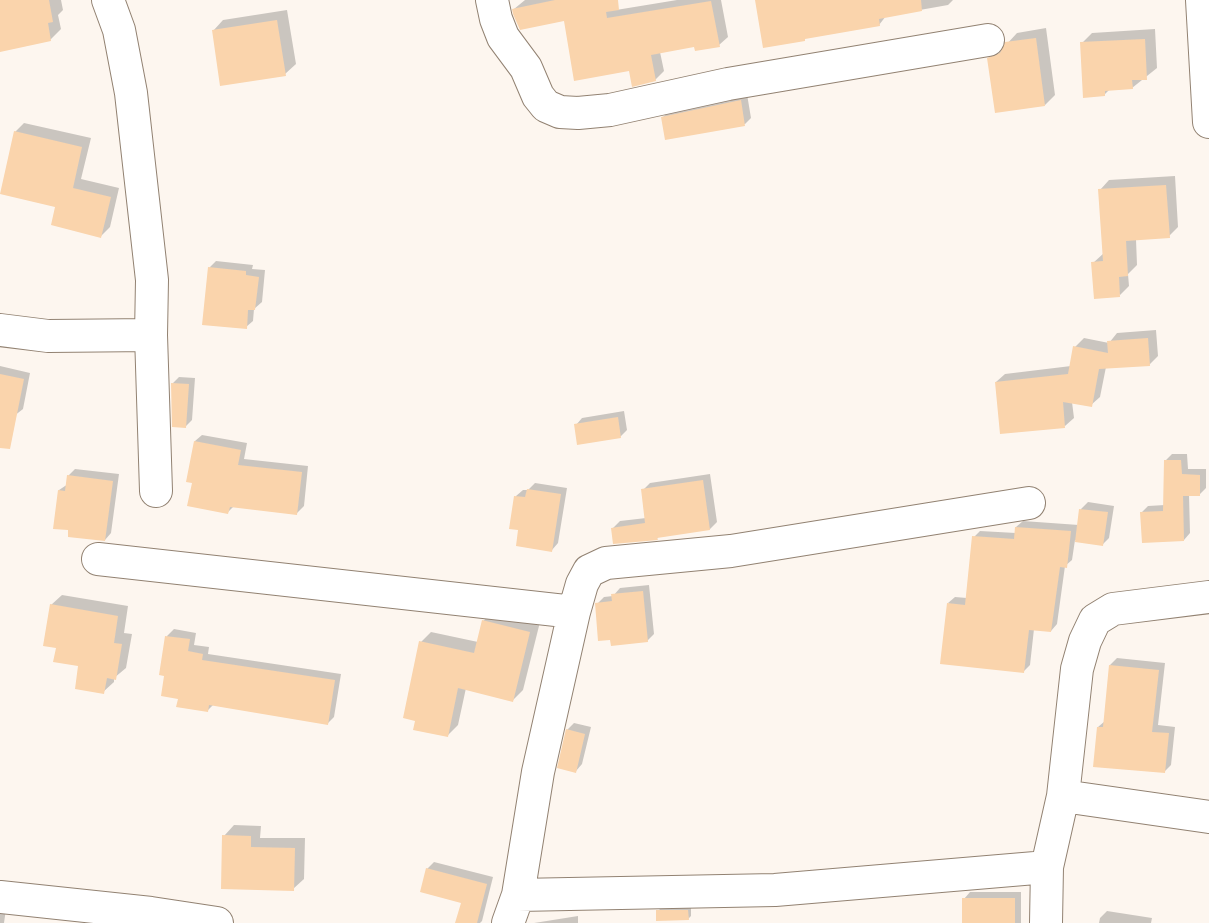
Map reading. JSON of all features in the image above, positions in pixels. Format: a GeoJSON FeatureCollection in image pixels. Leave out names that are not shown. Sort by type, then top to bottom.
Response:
{"type":"FeatureCollection","features":[{"type":"Feature","properties":{"kind":"street"},"geometry":{"type":"LineString","coordinates":[[108,0],[119,30],[131,93],[152,280],[151,335],[156,491]]}},
{"type":"Feature","properties":{"kind":"street"},"geometry":{"type":"LineString","coordinates":[[492,0],[503,37],[526,68],[538,96],[546,106],[560,112],[610,110],[728,84],[988,40]]}},
{"type":"Feature","properties":{"kind":"street"},"geometry":{"type":"LineString","coordinates":[[1202,0],[1209,122]]}},
{"type":"Feature","properties":{"kind":"street"},"geometry":{"type":"LineString","coordinates":[[0,330],[48,336],[151,335]]}},
{"type":"Feature","properties":{"kind":"street"},"geometry":{"type":"LineString","coordinates":[[1029,503],[731,550],[606,563],[589,571],[582,584],[574,612],[538,772],[513,909],[1047,867]]}},
{"type":"Feature","properties":{"kind":"street"},"geometry":{"type":"LineString","coordinates":[[98,559],[574,612]]}},
{"type":"Feature","properties":{"kind":"street"},"geometry":{"type":"LineString","coordinates":[[1046,923],[1047,867],[1063,796],[1077,669],[1085,641],[1095,620],[1113,609],[1209,597]]}},
{"type":"Feature","properties":{"kind":"street"},"geometry":{"type":"LineString","coordinates":[[1063,796],[1209,816]]}},
{"type":"Feature","properties":{"kind":"street"},"geometry":{"type":"LineString","coordinates":[[0,897],[151,913],[217,923]]}},
{"type":"Feature","properties":{"kind":"building"},"geometry":{"type":"Polygon","coordinates":[[[0,0],[49,0],[53,22],[48,23],[51,41],[0,52],[0,0]]]}},
{"type":"Feature","properties":{"kind":"building"},"geometry":{"type":"Polygon","coordinates":[[[555,0],[618,0],[619,10],[606,12],[607,18],[711,1],[720,47],[695,51],[694,47],[651,55],[656,81],[632,87],[629,71],[574,81],[564,21],[520,30],[513,14],[512,9],[555,0]]]}},
{"type":"Feature","properties":{"kind":"building"},"geometry":{"type":"Polygon","coordinates":[[[755,0],[921,0],[922,11],[879,19],[880,26],[763,48],[755,0]]]}},
{"type":"Feature","properties":{"kind":"building"},"geometry":{"type":"Polygon","coordinates":[[[277,20],[286,76],[220,86],[212,30],[277,20]]]}},
{"type":"Feature","properties":{"kind":"building"},"geometry":{"type":"Polygon","coordinates":[[[1036,38],[1045,106],[995,113],[987,58],[1000,53],[1005,42],[1036,38]]]}},
{"type":"Feature","properties":{"kind":"building"},"geometry":{"type":"Polygon","coordinates":[[[1145,39],[1147,80],[1132,80],[1133,89],[1105,91],[1105,96],[1083,98],[1080,42],[1145,39]]]}},
{"type":"Feature","properties":{"kind":"building"},"geometry":{"type":"Polygon","coordinates":[[[741,100],[745,126],[665,140],[661,117],[741,100]]]}},
{"type":"Feature","properties":{"kind":"building"},"geometry":{"type":"Polygon","coordinates":[[[14,131],[82,147],[73,188],[111,197],[101,238],[51,225],[55,207],[0,194],[14,131]]]}},
{"type":"Feature","properties":{"kind":"building"},"geometry":{"type":"Polygon","coordinates":[[[1166,185],[1170,238],[1126,241],[1128,276],[1119,277],[1120,297],[1094,299],[1091,262],[1103,261],[1098,189],[1166,185]]]}},
{"type":"Feature","properties":{"kind":"building"},"geometry":{"type":"Polygon","coordinates":[[[208,267],[246,271],[246,275],[259,277],[255,310],[248,310],[247,329],[202,325],[208,267]]]}},
{"type":"Feature","properties":{"kind":"building"},"geometry":{"type":"Polygon","coordinates":[[[1148,338],[1150,366],[1099,369],[1092,407],[1063,402],[1065,428],[1000,434],[995,382],[1068,374],[1073,346],[1108,353],[1107,341],[1148,338]]]}},
{"type":"Feature","properties":{"kind":"building"},"geometry":{"type":"Polygon","coordinates":[[[0,374],[24,379],[10,449],[0,448],[0,374]]]}},
{"type":"Feature","properties":{"kind":"building"},"geometry":{"type":"Polygon","coordinates":[[[171,383],[189,384],[186,428],[172,427],[171,383]]]}},
{"type":"Feature","properties":{"kind":"building"},"geometry":{"type":"Polygon","coordinates":[[[618,417],[621,438],[577,445],[574,424],[618,417]]]}},
{"type":"Feature","properties":{"kind":"building"},"geometry":{"type":"Polygon","coordinates":[[[194,441],[241,450],[238,465],[302,472],[297,515],[230,507],[228,514],[187,506],[192,483],[186,482],[194,441]]]}},
{"type":"Feature","properties":{"kind":"building"},"geometry":{"type":"Polygon","coordinates":[[[1164,460],[1181,460],[1182,474],[1200,475],[1200,496],[1183,496],[1184,541],[1142,543],[1140,512],[1163,511],[1164,460]]]}},
{"type":"Feature","properties":{"kind":"building"},"geometry":{"type":"Polygon","coordinates":[[[67,475],[113,481],[105,541],[68,537],[68,530],[53,529],[58,490],[65,491],[67,475]]]}},
{"type":"Feature","properties":{"kind":"building"},"geometry":{"type":"Polygon","coordinates":[[[703,480],[710,530],[657,538],[658,540],[613,544],[611,528],[645,523],[641,489],[703,480]]]}},
{"type":"Feature","properties":{"kind":"building"},"geometry":{"type":"Polygon","coordinates":[[[527,489],[561,494],[552,552],[516,546],[518,530],[509,529],[514,496],[525,497],[527,489]]]}},
{"type":"Feature","properties":{"kind":"building"},"geometry":{"type":"Polygon","coordinates":[[[1079,509],[1108,512],[1103,546],[1075,542],[1079,509]]]}},
{"type":"Feature","properties":{"kind":"building"},"geometry":{"type":"Polygon","coordinates":[[[1015,527],[1071,531],[1067,568],[1060,567],[1051,632],[1029,630],[1024,673],[940,664],[947,603],[965,605],[972,536],[1014,539],[1015,527]]]}},
{"type":"Feature","properties":{"kind":"building"},"geometry":{"type":"Polygon","coordinates":[[[643,591],[648,642],[611,646],[610,640],[598,641],[595,603],[612,601],[611,594],[643,591]]]}},
{"type":"Feature","properties":{"kind":"building"},"geometry":{"type":"Polygon","coordinates":[[[50,604],[118,616],[114,643],[122,644],[116,680],[107,678],[104,694],[75,689],[78,666],[53,662],[56,648],[43,646],[50,604]]]}},
{"type":"Feature","properties":{"kind":"building"},"geometry":{"type":"Polygon","coordinates":[[[482,620],[530,632],[513,702],[458,688],[448,737],[413,730],[415,721],[403,718],[419,641],[474,653],[482,620]]]}},
{"type":"Feature","properties":{"kind":"building"},"geometry":{"type":"Polygon","coordinates":[[[165,636],[190,639],[188,651],[203,654],[202,660],[335,680],[328,725],[209,705],[208,712],[176,707],[178,699],[161,696],[164,676],[159,675],[165,636]]]}},
{"type":"Feature","properties":{"kind":"building"},"geometry":{"type":"Polygon","coordinates":[[[1109,665],[1159,670],[1152,732],[1169,733],[1165,773],[1093,767],[1097,727],[1103,727],[1109,665]]]}},
{"type":"Feature","properties":{"kind":"building"},"geometry":{"type":"Polygon","coordinates":[[[566,729],[585,734],[576,773],[557,768],[566,729]]]}},
{"type":"Feature","properties":{"kind":"building"},"geometry":{"type":"Polygon","coordinates":[[[222,835],[251,836],[251,847],[295,848],[294,891],[221,889],[222,835]]]}},
{"type":"Feature","properties":{"kind":"building"},"geometry":{"type":"Polygon","coordinates":[[[426,868],[487,884],[477,923],[455,923],[461,903],[420,892],[426,868]]]}},
{"type":"Feature","properties":{"kind":"building"},"geometry":{"type":"Polygon","coordinates":[[[962,898],[1015,898],[1015,923],[962,923],[962,898]]]}},
{"type":"Feature","properties":{"kind":"building"},"geometry":{"type":"Polygon","coordinates":[[[656,910],[688,910],[689,920],[656,921],[656,910]]]}}]}
